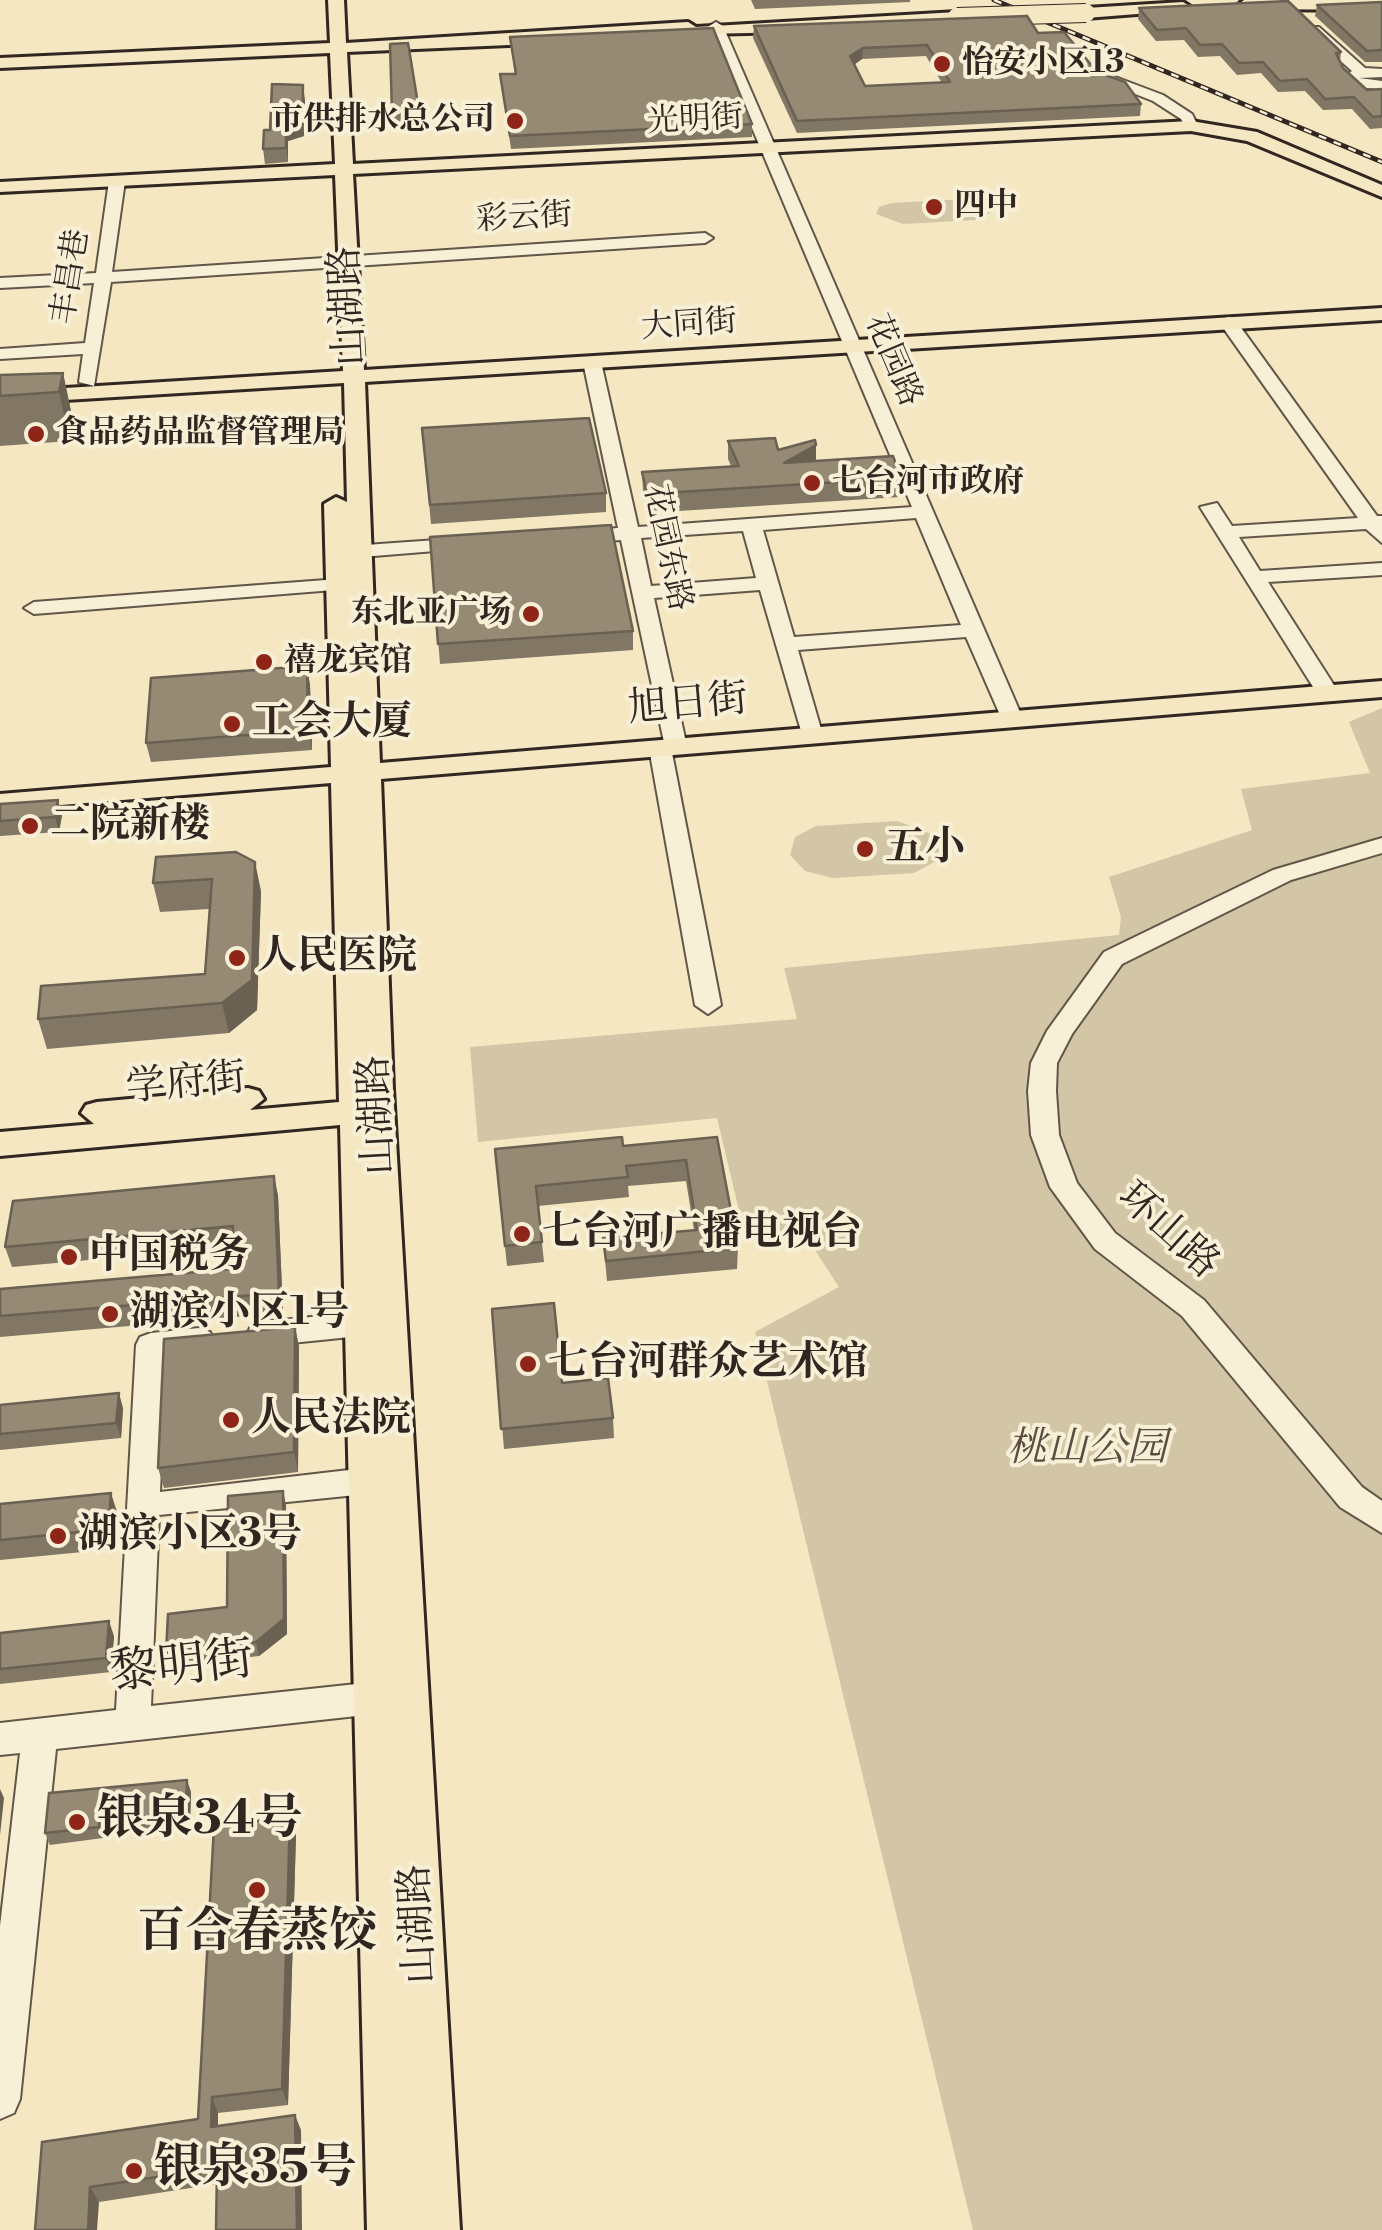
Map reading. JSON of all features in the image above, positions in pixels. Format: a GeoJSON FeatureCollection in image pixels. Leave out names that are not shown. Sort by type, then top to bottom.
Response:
{"type":"FeatureCollection","features":[{"type":"Feature","properties":{"kind":"main road","name":"山湖路"},"geometry":{"type":"LineString","coordinates":[[324,0],[332,46]]}},
{"type":"Feature","properties":{"kind":"main road","name":"山湖路"},"geometry":{"type":"LineString","coordinates":[[336,0],[332,46],[335,170],[366,1100],[435,2230]]}},
{"type":"Feature","properties":{"kind":"main road"},"geometry":{"type":"LineString","coordinates":[[0,61],[1086,12],[1191,3]]}},
{"type":"Feature","properties":{"kind":"main road"},"geometry":{"type":"LineString","coordinates":[[1230,4],[1382,4]]}},
{"type":"Feature","properties":{"kind":"main road","name":"光明街"},"geometry":{"type":"LineString","coordinates":[[0,187],[1191,126],[1251,136],[1382,192]]}},
{"type":"Feature","properties":{"kind":"main road","name":"大同街"},"geometry":{"type":"LineString","coordinates":[[0,398],[1382,305]]}},
{"type":"Feature","properties":{"kind":"main road","name":"大同街"},"geometry":{"type":"LineString","coordinates":[[0,387],[592,362],[852,341],[1382,314]]}},
{"type":"Feature","properties":{"kind":"main road","name":"山湖路"},"geometry":{"type":"LineString","coordinates":[[349,553],[339,585],[354,773]]}},
{"type":"Feature","properties":{"kind":"main road","name":"旭日街"},"geometry":{"type":"LineString","coordinates":[[0,802],[1382,689]]}},
{"type":"Feature","properties":{"kind":"main road","name":"山湖路"},"geometry":{"type":"LineString","coordinates":[[366,1100],[360,1324],[392,2230]]}},
{"type":"Feature","properties":{"kind":"main road","name":"学府街"},"geometry":{"type":"LineString","coordinates":[[0,1122],[366,1100]]}},
{"type":"Feature","properties":{"kind":"main road","name":"学府街"},"geometry":{"type":"LineString","coordinates":[[0,1144],[366,1100]]}},
{"type":"Feature","properties":{"kind":"street"},"geometry":{"type":"LineString","coordinates":[[1285,2],[1361,72],[1382,74]]}},
{"type":"Feature","properties":{"kind":"street","name":"花园路"},"geometry":{"type":"LineString","coordinates":[[717,28],[1012,720]]}},
{"type":"Feature","properties":{"kind":"street"},"geometry":{"type":"LineString","coordinates":[[1361,72],[1351,79],[1365,86],[1382,85]]}},
{"type":"Feature","properties":{"kind":"street"},"geometry":{"type":"LineString","coordinates":[[1110,79],[1158,98],[1187,117],[1191,126]]}},
{"type":"Feature","properties":{"kind":"street","name":"丰昌巷"},"geometry":{"type":"LineString","coordinates":[[88,382],[117,181]]}},
{"type":"Feature","properties":{"kind":"street","name":"彩云街"},"geometry":{"type":"LineString","coordinates":[[2,283],[705,238]]}},
{"type":"Feature","properties":{"kind":"street"},"geometry":{"type":"LineString","coordinates":[[0,303],[2,283]]}},
{"type":"Feature","properties":{"kind":"street"},"geometry":{"type":"LineString","coordinates":[[1228,322],[1379,527]]}},
{"type":"Feature","properties":{"kind":"street"},"geometry":{"type":"LineString","coordinates":[[0,354],[92,348]]}},
{"type":"Feature","properties":{"kind":"street","name":"花园东路"},"geometry":{"type":"LineString","coordinates":[[592,362],[642,594],[708,1005]]}},
{"type":"Feature","properties":{"kind":"street"},"geometry":{"type":"LineString","coordinates":[[1210,506],[1328,694]]}},
{"type":"Feature","properties":{"kind":"street"},"geometry":{"type":"LineString","coordinates":[[555,538],[924,512]]}},
{"type":"Feature","properties":{"kind":"street"},"geometry":{"type":"LineString","coordinates":[[751,524],[812,736]]}},
{"type":"Feature","properties":{"kind":"street"},"geometry":{"type":"LineString","coordinates":[[1226,532],[1379,527]]}},
{"type":"Feature","properties":{"kind":"street"},"geometry":{"type":"LineString","coordinates":[[349,553],[481,543]]}},
{"type":"Feature","properties":{"kind":"street"},"geometry":{"type":"LineString","coordinates":[[1255,578],[1382,569]]}},
{"type":"Feature","properties":{"kind":"street"},"geometry":{"type":"LineString","coordinates":[[642,594],[768,583]]}},
{"type":"Feature","properties":{"kind":"street"},"geometry":{"type":"LineString","coordinates":[[34,608],[339,585]]}},
{"type":"Feature","properties":{"kind":"street"},"geometry":{"type":"LineString","coordinates":[[786,644],[974,630]]}},
{"type":"Feature","properties":{"kind":"street","name":"环山路"},"geometry":{"type":"LineString","coordinates":[[1382,845],[1282,875],[1113,958],[1060,1031],[1044,1063],[1042,1091],[1044,1135],[1064,1186],[1105,1241],[1194,1308],[1351,1498],[1382,1520]]}},
{"type":"Feature","properties":{"kind":"street"},"geometry":{"type":"LineString","coordinates":[[133,1724],[151,1345],[360,1324]]}},
{"type":"Feature","properties":{"kind":"street"},"geometry":{"type":"LineString","coordinates":[[166,1504],[366,1481]]}},
{"type":"Feature","properties":{"kind":"street","name":"黎明街"},"geometry":{"type":"LineString","coordinates":[[0,1739],[375,1698]]}},
{"type":"Feature","properties":{"kind":"street"},"geometry":{"type":"LineString","coordinates":[[0,2098],[40,1735]]}},
{"type":"Feature","properties":{"kind":"green space"},"geometry":{"type":"Polygon","coordinates":[[[965,199],[982,202],[992,212],[976,220],[903,224],[876,214],[879,207],[892,203],[965,199]]]}},
{"type":"Feature","properties":{"kind":"green space","name":"桃山公园"},"geometry":{"type":"Polygon","coordinates":[[[1382,708],[1382,2230],[973,2230],[755,1332],[839,1287],[807,1238],[746,1240],[717,1118],[478,1142],[470,1047],[797,1019],[784,968],[1119,935],[1121,917],[1109,877],[1252,830],[1241,789],[1370,773],[1349,722],[1382,708]]]}},
{"type":"Feature","properties":{"kind":"green space","name":"五小"},"geometry":{"type":"Polygon","coordinates":[[[897,821],[934,835],[940,853],[936,861],[914,873],[833,878],[805,871],[790,855],[795,837],[816,826],[897,821]]]}},
{"type":"Feature","properties":{"kind":"building"},"geometry":{"type":"Polygon","coordinates":[[[1288,1],[1341,52],[1336,53],[1343,68],[1367,90],[1382,89],[1382,116],[1373,117],[1354,97],[1325,99],[1307,79],[1280,81],[1263,62],[1239,63],[1222,44],[1200,45],[1186,28],[1157,30],[1139,8],[1288,1]]]}},
{"type":"Feature","properties":{"kind":"building"},"geometry":{"type":"Polygon","coordinates":[[[1382,2],[1382,50],[1367,51],[1317,5],[1382,2]]]}},
{"type":"Feature","properties":{"kind":"building"},"geometry":{"type":"Polygon","coordinates":[[[1027,16],[1038,33],[1064,32],[1097,72],[1125,82],[1141,104],[797,121],[754,26],[1027,16]],[[927,45],[863,48],[850,56],[865,86],[950,82],[927,45]]]}},
{"type":"Feature","properties":{"kind":"building"},"geometry":{"type":"Polygon","coordinates":[[[713,28],[752,124],[510,136],[500,74],[516,74],[510,37],[713,28]]]}},
{"type":"Feature","properties":{"kind":"building"},"geometry":{"type":"Polygon","coordinates":[[[408,43],[419,110],[392,112],[390,44],[408,43]]]}},
{"type":"Feature","properties":{"kind":"building"},"geometry":{"type":"Polygon","coordinates":[[[272,84],[303,85],[302,122],[286,127],[286,148],[263,149],[264,130],[270,130],[272,84]]]}},
{"type":"Feature","properties":{"kind":"building"},"geometry":{"type":"Polygon","coordinates":[[[63,373],[59,392],[0,396],[0,375],[63,373]]]}},
{"type":"Feature","properties":{"kind":"building"},"geometry":{"type":"Polygon","coordinates":[[[589,418],[606,493],[430,505],[422,428],[589,418]]]}},
{"type":"Feature","properties":{"kind":"building"},"geometry":{"type":"Polygon","coordinates":[[[775,438],[778,450],[815,440],[816,445],[784,463],[893,456],[901,478],[647,494],[642,472],[739,466],[728,441],[775,438]]]}},
{"type":"Feature","properties":{"kind":"building","name":"东北亚广场"},"geometry":{"type":"Polygon","coordinates":[[[611,525],[633,631],[438,644],[430,537],[611,525]]]}},
{"type":"Feature","properties":{"kind":"building","name":"工会大厦"},"geometry":{"type":"Polygon","coordinates":[[[307,666],[308,730],[146,743],[151,678],[307,666]]]}},
{"type":"Feature","properties":{"kind":"building"},"geometry":{"type":"Polygon","coordinates":[[[58,800],[55,817],[0,821],[0,804],[58,800]]]}},
{"type":"Feature","properties":{"kind":"building"},"geometry":{"type":"Polygon","coordinates":[[[236,852],[255,862],[252,980],[222,1003],[38,1019],[41,986],[205,974],[212,879],[153,883],[156,857],[236,852]]]}},
{"type":"Feature","properties":{"kind":"building"},"geometry":{"type":"Polygon","coordinates":[[[622,1137],[623,1146],[717,1137],[738,1248],[606,1261],[603,1238],[697,1230],[686,1160],[626,1166],[628,1177],[536,1186],[542,1242],[505,1246],[495,1149],[622,1137]]]}},
{"type":"Feature","properties":{"kind":"building"},"geometry":{"type":"Polygon","coordinates":[[[274,1176],[279,1293],[0,1316],[0,1289],[232,1269],[233,1226],[5,1247],[13,1201],[274,1176]]]}},
{"type":"Feature","properties":{"kind":"building","name":"七台河群众艺术馆"},"geometry":{"type":"Polygon","coordinates":[[[554,1303],[562,1383],[608,1378],[613,1418],[501,1429],[492,1309],[554,1303]]]}},
{"type":"Feature","properties":{"kind":"building","name":"人民法院"},"geometry":{"type":"Polygon","coordinates":[[[295,1327],[294,1452],[158,1468],[164,1339],[295,1327]]]}},
{"type":"Feature","properties":{"kind":"building"},"geometry":{"type":"Polygon","coordinates":[[[119,1393],[116,1423],[0,1434],[0,1405],[119,1393]]]}},
{"type":"Feature","properties":{"kind":"building"},"geometry":{"type":"Polygon","coordinates":[[[283,1491],[284,1619],[256,1642],[166,1652],[168,1614],[227,1607],[228,1496],[283,1491]]]}},
{"type":"Feature","properties":{"kind":"building"},"geometry":{"type":"Polygon","coordinates":[[[111,1493],[108,1529],[0,1540],[0,1504],[111,1493]]]}},
{"type":"Feature","properties":{"kind":"building"},"geometry":{"type":"Polygon","coordinates":[[[109,1621],[106,1658],[0,1669],[0,1633],[109,1621]]]}},
{"type":"Feature","properties":{"kind":"building"},"geometry":{"type":"Polygon","coordinates":[[[187,1780],[186,1812],[45,1833],[49,1793],[187,1780]]]}},
{"type":"Feature","properties":{"kind":"building"},"geometry":{"type":"Polygon","coordinates":[[[290,1817],[282,2089],[212,2097],[211,2127],[295,2115],[297,2230],[216,2230],[217,2168],[90,2187],[88,2230],[35,2230],[42,2142],[198,2119],[214,1826],[290,1817]]]}},
{"type":"Feature","properties":{"kind":"railway"},"geometry":{"type":"LineString","coordinates":[[994,0],[1382,162]]}},
{"type":"Feature","properties":{"kind":"place","name":"怡安小区13"},"geometry":{"type":"Point","coordinates":[942,64]}},
{"type":"Feature","properties":{"kind":"place","name":"市供排水总公司"},"geometry":{"type":"Point","coordinates":[515,121]}},
{"type":"Feature","properties":{"kind":"place","name":"四中"},"geometry":{"type":"Point","coordinates":[934,207]}},
{"type":"Feature","properties":{"kind":"place","name":"食品药品监督管理局"},"geometry":{"type":"Point","coordinates":[36,434]}},
{"type":"Feature","properties":{"kind":"place","name":"七台河市政府"},"geometry":{"type":"Point","coordinates":[812,483]}},
{"type":"Feature","properties":{"kind":"place","name":"东北亚广场"},"geometry":{"type":"Point","coordinates":[531,614]}},
{"type":"Feature","properties":{"kind":"place","name":"禧龙宾馆"},"geometry":{"type":"Point","coordinates":[264,662]}},
{"type":"Feature","properties":{"kind":"place","name":"工会大厦"},"geometry":{"type":"Point","coordinates":[232,724]}},
{"type":"Feature","properties":{"kind":"place","name":"二院新楼"},"geometry":{"type":"Point","coordinates":[30,826]}},
{"type":"Feature","properties":{"kind":"place","name":"五小"},"geometry":{"type":"Point","coordinates":[865,849]}},
{"type":"Feature","properties":{"kind":"place","name":"人民医院"},"geometry":{"type":"Point","coordinates":[237,958]}},
{"type":"Feature","properties":{"kind":"place","name":"七台河广播电视台"},"geometry":{"type":"Point","coordinates":[522,1234]}},
{"type":"Feature","properties":{"kind":"place","name":"中国税务"},"geometry":{"type":"Point","coordinates":[69,1257]}},
{"type":"Feature","properties":{"kind":"place","name":"湖滨小区1号"},"geometry":{"type":"Point","coordinates":[110,1314]}},
{"type":"Feature","properties":{"kind":"place","name":"七台河群众艺术馆"},"geometry":{"type":"Point","coordinates":[528,1364]}},
{"type":"Feature","properties":{"kind":"place","name":"人民法院"},"geometry":{"type":"Point","coordinates":[231,1420]}},
{"type":"Feature","properties":{"kind":"place","name":"湖滨小区3号"},"geometry":{"type":"Point","coordinates":[58,1536]}},
{"type":"Feature","properties":{"kind":"place","name":"银泉34号"},"geometry":{"type":"Point","coordinates":[77,1822]}},
{"type":"Feature","properties":{"kind":"place","name":"百合春蒸饺"},"geometry":{"type":"Point","coordinates":[257,1890]}},
{"type":"Feature","properties":{"kind":"place","name":"银泉35号"},"geometry":{"type":"Point","coordinates":[134,2171]}}]}
